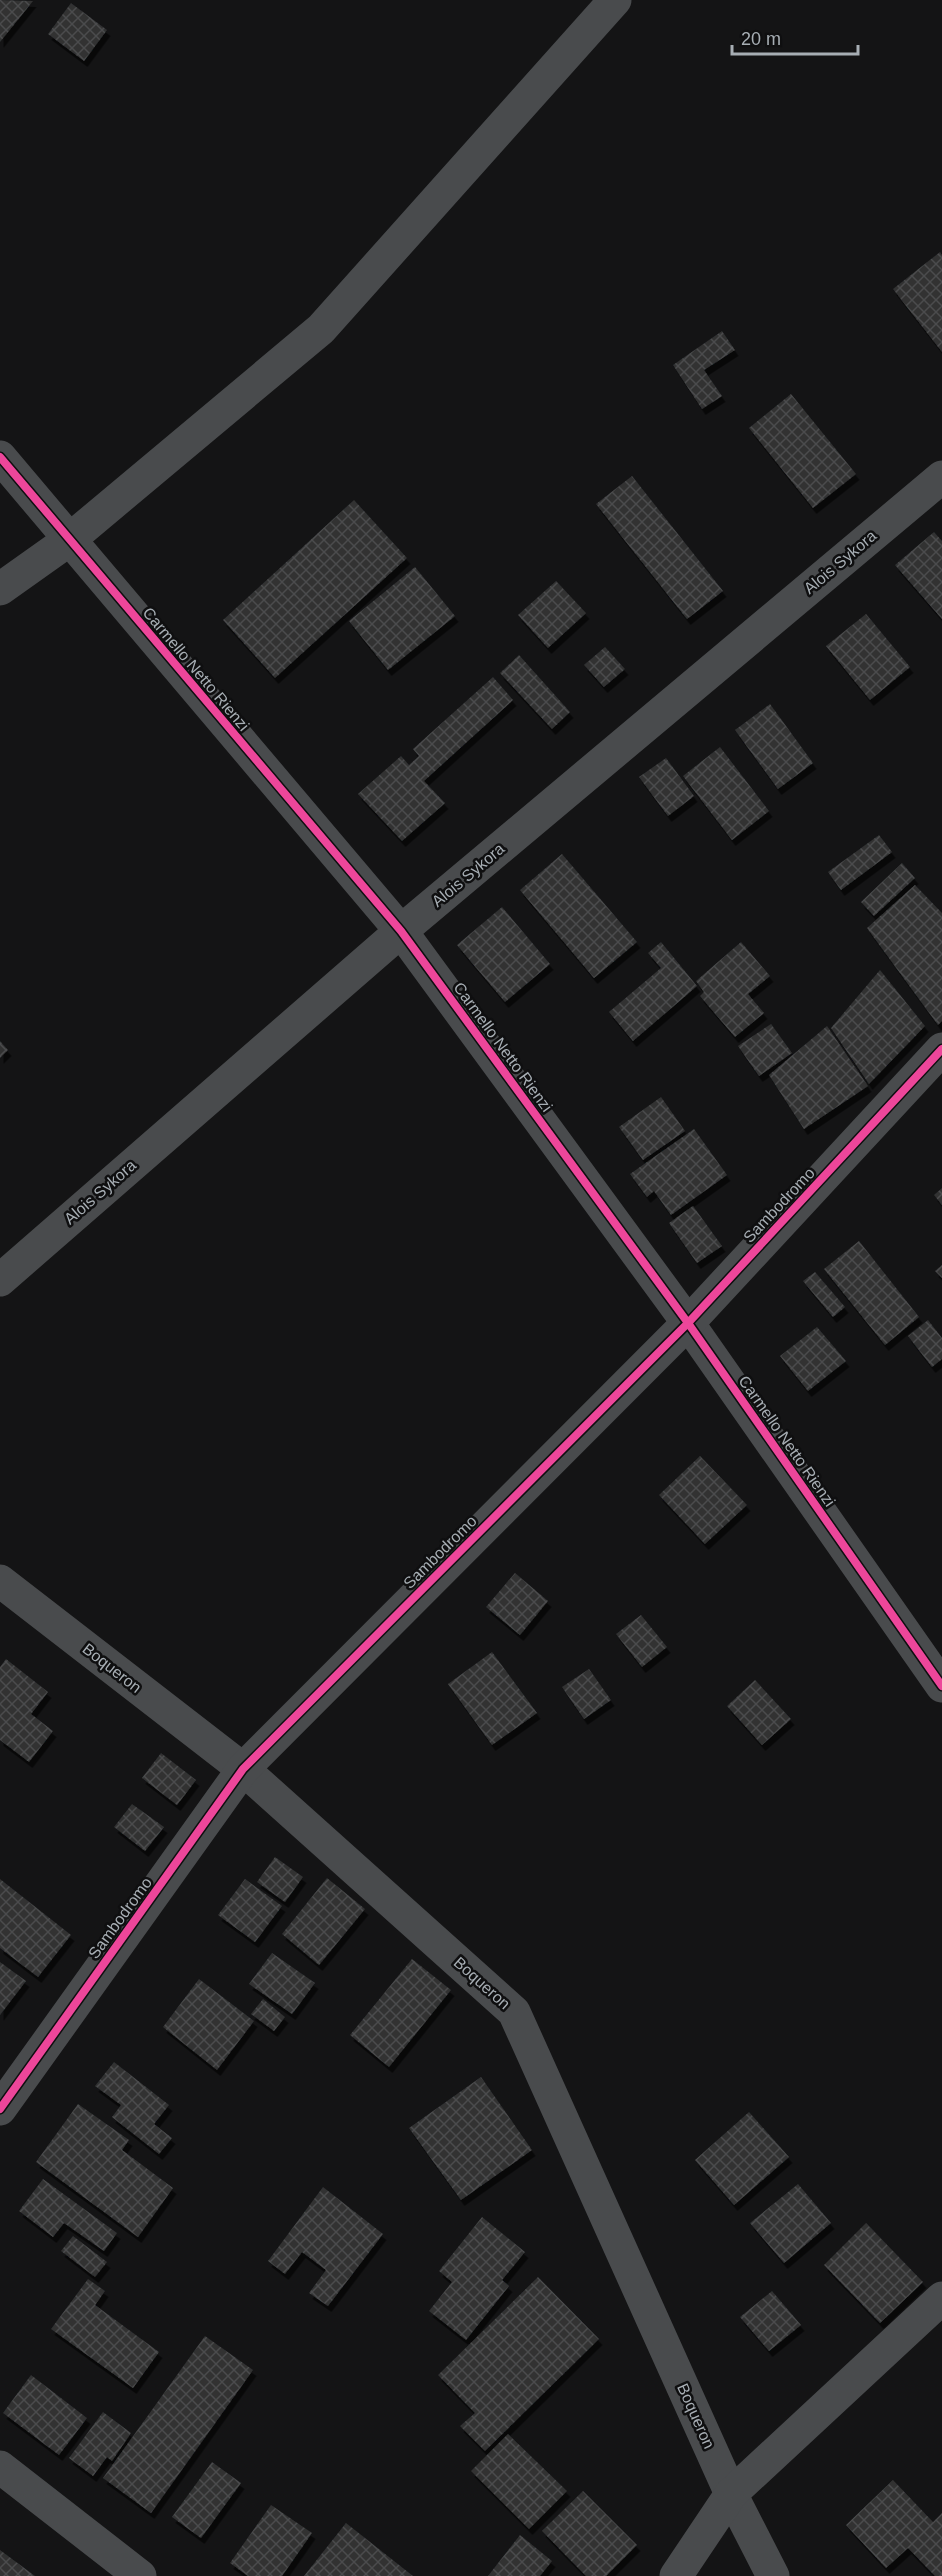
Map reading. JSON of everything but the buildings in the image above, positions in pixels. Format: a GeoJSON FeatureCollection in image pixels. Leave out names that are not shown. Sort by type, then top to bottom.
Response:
{"type":"FeatureCollection","features":[{"type":"Feature","properties":{"kind":"street"},"geometry":{"type":"LineString","coordinates":[[0,589],[69,540],[321,329],[615,0]]}},
{"type":"Feature","properties":{"kind":"street","name":"Carmello Netto Rienzi"},"geometry":{"type":"LineString","coordinates":[[0,457],[401,932],[688,1323],[942,1686]]}},
{"type":"Feature","properties":{"kind":"street","name":"Alois Sykora"},"geometry":{"type":"LineString","coordinates":[[0,1280],[401,932],[942,477]]}},
{"type":"Feature","properties":{"kind":"street","name":"Sambodromo"},"geometry":{"type":"LineString","coordinates":[[0,2109],[243,1769],[688,1323],[942,1049]]}},
{"type":"Feature","properties":{"kind":"street","name":"Boqueron"},"geometry":{"type":"LineString","coordinates":[[0,1581],[243,1769],[514,2012],[731,2494],[773,2576]]}},
{"type":"Feature","properties":{"kind":"street"},"geometry":{"type":"LineString","coordinates":[[676,2576],[731,2494],[942,2298]]}},
{"type":"Feature","properties":{"kind":"street"},"geometry":{"type":"LineString","coordinates":[[0,2467],[141,2576]]}},
{"type":"Feature","properties":{"kind":"cycle path"},"geometry":{"type":"LineString","coordinates":[[0,457],[401,931],[688,1323],[942,1686]]}},
{"type":"Feature","properties":{"kind":"cycle path"},"geometry":{"type":"LineString","coordinates":[[0,2109],[243,1769],[688,1323],[942,1049]]}}]}
